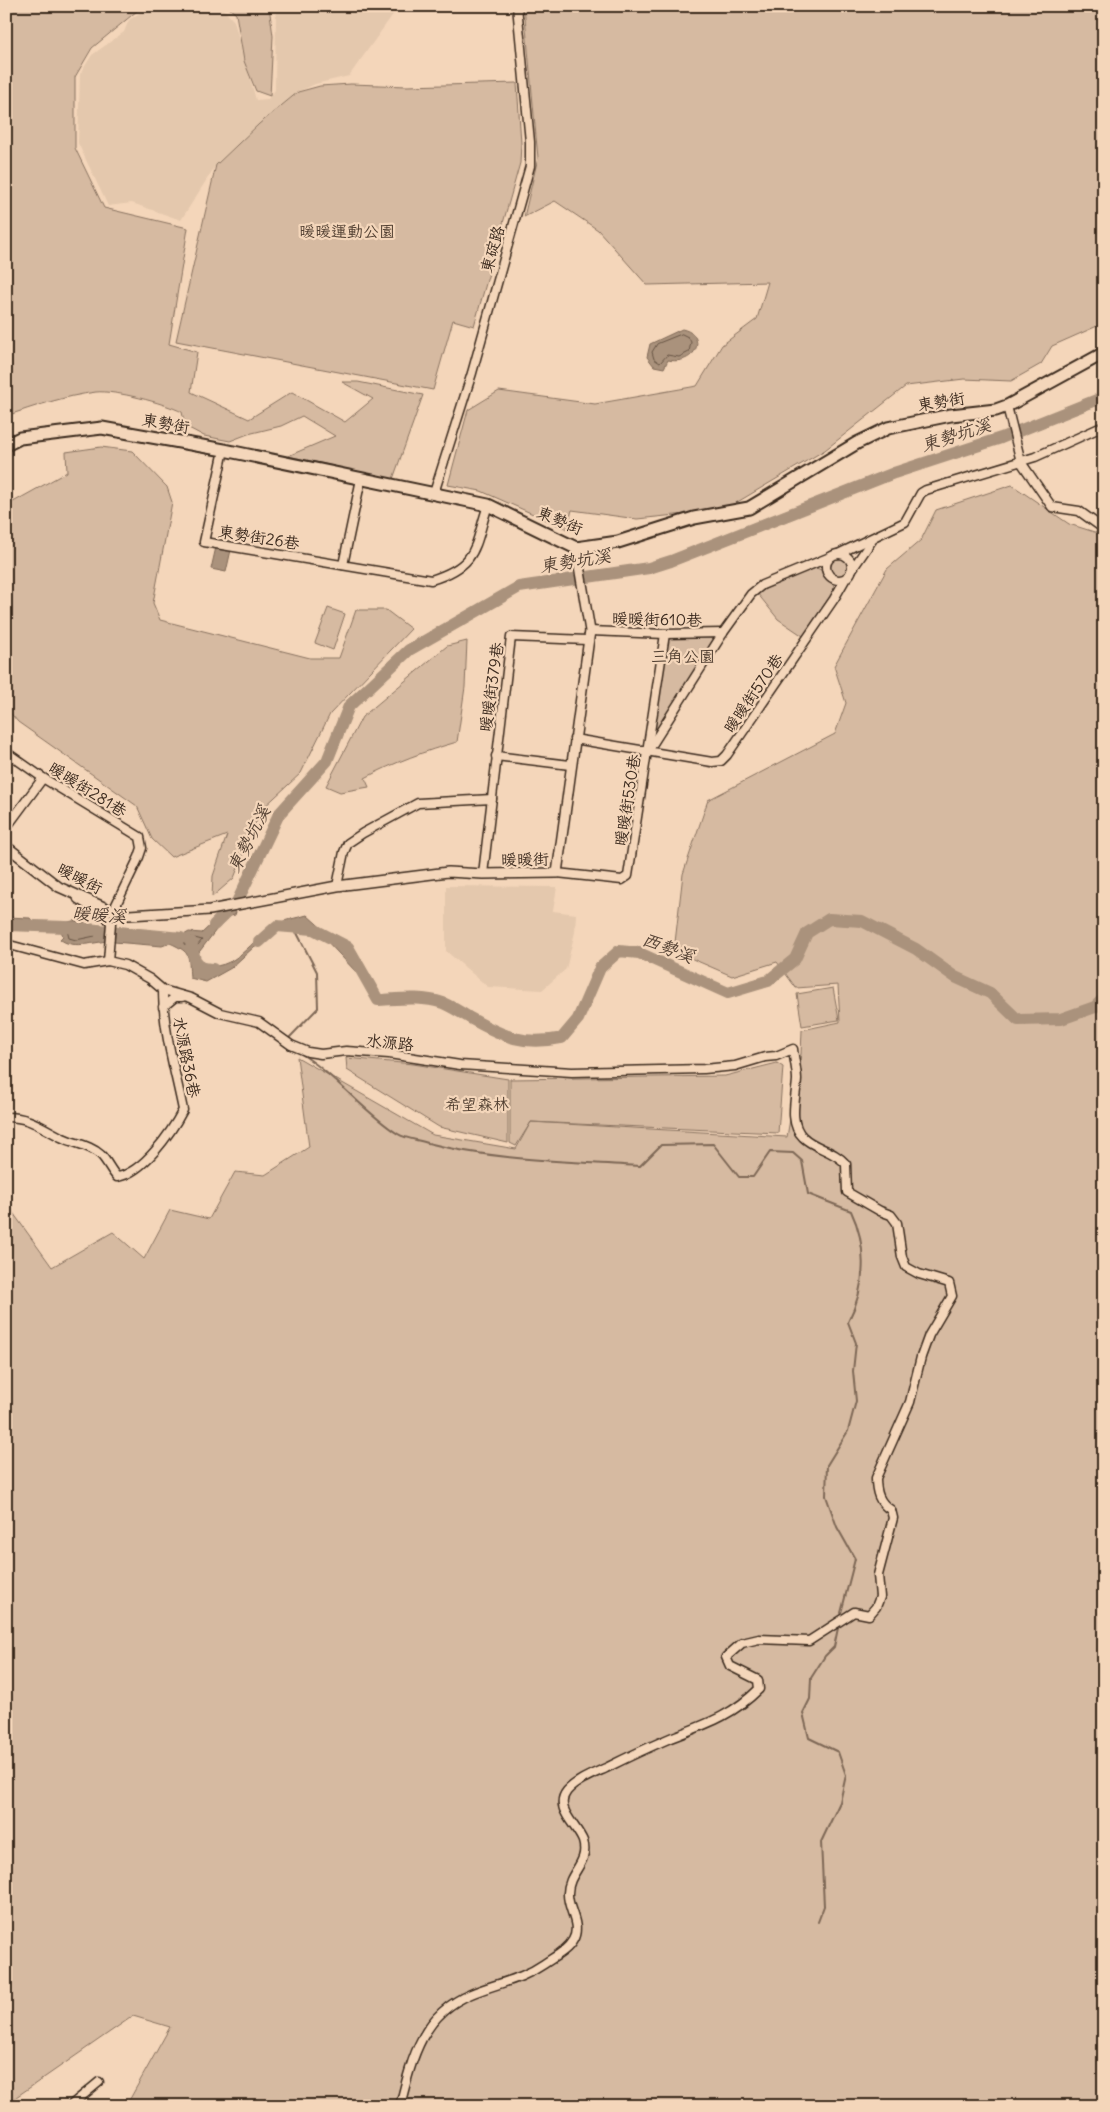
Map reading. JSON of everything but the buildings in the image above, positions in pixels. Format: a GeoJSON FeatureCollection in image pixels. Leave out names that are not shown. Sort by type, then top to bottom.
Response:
{"type":"FeatureCollection","features":[{"type":"Feature","properties":{"kind":"main road","name":"東勢街"},"geometry":{"type":"LineString","coordinates":[[6,446],[20,438],[102,428],[224,450],[488,505],[577,552],[618,542],[694,518],[749,508],[857,443],[888,428],[1008,411],[1104,353]]}},
{"type":"Feature","properties":{"kind":"street","name":"東碇路"},"geometry":{"type":"LineString","coordinates":[[434,493],[472,373],[530,166],[530,142],[517,6]]}},
{"type":"Feature","properties":{"kind":"street"},"geometry":{"type":"LineString","coordinates":[[1008,411],[1020,457],[1052,507],[1079,511],[1104,529]]}},
{"type":"Feature","properties":{"kind":"street"},"geometry":{"type":"LineString","coordinates":[[875,538],[905,522],[921,494],[926,490],[1104,426]]}},
{"type":"Feature","properties":{"kind":"street","name":"東勢街26巷"},"geometry":{"type":"LineString","coordinates":[[224,450],[204,542],[425,580],[443,576],[466,564],[472,556],[488,505]]}},
{"type":"Feature","properties":{"kind":"street"},"geometry":{"type":"LineString","coordinates":[[343,565],[361,479]]}},
{"type":"Feature","properties":{"kind":"street","name":"暖暖街530巷"},"geometry":{"type":"LineString","coordinates":[[557,873],[622,880],[628,876],[648,752],[723,634],[751,594],[762,585],[875,538]]}},
{"type":"Feature","properties":{"kind":"street","name":"暖暖街570巷"},"geometry":{"type":"LineString","coordinates":[[574,739],[712,762],[721,761],[728,755],[875,538]]}},
{"type":"Feature","properties":{"kind":"street","name":"暖暖街"},"geometry":{"type":"LineString","coordinates":[[6,846],[59,887],[113,912],[146,916],[210,910],[337,886],[448,872],[483,874],[557,873],[587,640],[590,631],[577,552]]}},
{"type":"Feature","properties":{"kind":"street"},"geometry":{"type":"LineString","coordinates":[[834,556],[849,559],[849,574],[834,579],[827,573],[826,565],[834,556]]}},
{"type":"Feature","properties":{"kind":"street","name":"暖暖街610巷"},"geometry":{"type":"LineString","coordinates":[[590,631],[723,634]]}},
{"type":"Feature","properties":{"kind":"street"},"geometry":{"type":"LineString","coordinates":[[648,752],[664,634]]}},
{"type":"Feature","properties":{"kind":"street","name":"暖暖街379巷"},"geometry":{"type":"LineString","coordinates":[[483,874],[511,637],[587,640]]}},
{"type":"Feature","properties":{"kind":"street","name":"暖暖街281巷"},"geometry":{"type":"LineString","coordinates":[[6,752],[43,778],[140,837],[142,848],[139,857],[113,912]]}},
{"type":"Feature","properties":{"kind":"street","name":"暖暖街379巷"},"geometry":{"type":"LineString","coordinates":[[496,756],[570,765]]}},
{"type":"Feature","properties":{"kind":"street"},"geometry":{"type":"LineString","coordinates":[[6,828],[43,778]]}},
{"type":"Feature","properties":{"kind":"street"},"geometry":{"type":"LineString","coordinates":[[337,886],[344,852],[348,843],[363,833],[418,803],[492,799]]}},
{"type":"Feature","properties":{"kind":"street"},"geometry":{"type":"LineString","coordinates":[[6,944],[84,965],[108,960],[111,923],[106,916],[59,887]]}},
{"type":"Feature","properties":{"kind":"street","name":"水源路"},"geometry":{"type":"LineString","coordinates":[[108,960],[125,965],[150,978],[164,990],[191,998],[220,1013],[259,1022],[291,1045],[308,1052],[321,1054],[346,1051],[389,1054],[460,1065],[572,1072],[704,1069],[735,1066],[765,1057],[776,1056],[793,1049],[797,1079],[795,1122],[798,1130],[803,1137],[838,1156],[846,1164],[847,1192],[880,1212],[891,1215],[897,1223],[902,1257],[906,1267],[919,1274],[949,1283],[952,1289],[952,1296],[929,1335],[921,1357],[910,1402],[876,1478],[879,1498],[883,1505],[891,1510],[893,1518],[878,1575],[880,1597],[876,1608],[869,1615],[854,1612],[809,1641],[759,1639],[742,1643],[726,1657],[730,1666],[758,1680],[759,1689],[746,1702],[718,1720],[640,1751],[576,1783],[567,1791],[563,1799],[564,1811],[582,1838],[585,1852],[585,1858],[569,1882],[568,1893],[576,1925],[573,1941],[566,1950],[530,1974],[472,1994],[445,2007],[422,2037],[400,2106]]}},
{"type":"Feature","properties":{"kind":"street","name":"水源路36巷"},"geometry":{"type":"LineString","coordinates":[[6,1117],[22,1117],[44,1126],[63,1138],[94,1149],[103,1157],[117,1177],[125,1176],[152,1155],[183,1110],[176,1086],[163,1007],[164,990]]}},
{"type":"Feature","properties":{"kind":"street"},"geometry":{"type":"LineString","coordinates":[[163,1007],[175,997],[191,998]]}},
{"type":"Feature","properties":{"kind":"street"},"geometry":{"type":"LineString","coordinates":[[70,2106],[99,2082]]}},
{"type":"Feature","properties":{"kind":"shaded area"},"geometry":{"type":"Polygon","coordinates":[[[150,6],[220,6],[234,21],[256,100],[268,99],[275,90],[276,12],[273,6],[399,6],[349,76],[315,84],[298,92],[259,124],[216,165],[181,220],[132,203],[108,206],[78,143],[80,74],[92,55],[124,32],[129,20],[150,6]]]}},
{"type":"Feature","properties":{"kind":"shaded area"},"geometry":{"type":"Polygon","coordinates":[[[446,886],[557,887],[553,911],[576,914],[575,932],[566,969],[542,990],[488,987],[446,951],[446,886]]]}},
{"type":"Feature","properties":{"kind":"green space"},"geometry":{"type":"Polygon","coordinates":[[[6,6],[143,6],[92,48],[75,77],[75,148],[104,208],[188,228],[169,344],[197,352],[191,392],[249,419],[292,392],[345,422],[373,399],[342,382],[358,382],[423,395],[393,479],[288,456],[335,436],[302,416],[281,426],[248,434],[230,441],[204,436],[185,426],[182,412],[174,408],[115,393],[96,392],[73,396],[6,416],[6,6]]]}},
{"type":"Feature","properties":{"kind":"green space"},"geometry":{"type":"Polygon","coordinates":[[[227,6],[269,6],[273,36],[270,96],[256,91],[244,61],[236,14],[227,6]]]}},
{"type":"Feature","properties":{"kind":"green space"},"geometry":{"type":"Polygon","coordinates":[[[524,6],[1104,6],[1104,323],[1052,346],[1041,364],[1011,381],[964,379],[906,386],[825,450],[724,510],[637,519],[572,510],[567,529],[481,491],[448,485],[468,410],[499,391],[595,404],[697,386],[722,345],[757,319],[768,282],[647,285],[598,230],[555,201],[524,217],[538,158],[524,6]]]}},
{"type":"Feature","properties":{"kind":"green space","name":"暖暖運動公園"},"geometry":{"type":"Polygon","coordinates":[[[517,83],[521,143],[520,163],[474,326],[453,320],[433,390],[176,341],[216,165],[259,124],[298,92],[320,86],[351,84],[407,86],[517,83]]]}},
{"type":"Feature","properties":{"kind":"green space"},"geometry":{"type":"Polygon","coordinates":[[[101,447],[132,451],[167,487],[172,502],[153,603],[160,620],[310,658],[339,658],[356,610],[386,610],[411,629],[330,714],[301,773],[261,810],[234,878],[212,897],[213,876],[227,835],[171,857],[152,839],[137,806],[18,722],[6,708],[6,506],[67,472],[66,452],[101,447]]]}},
{"type":"Feature","properties":{"kind":"green space"},"geometry":{"type":"Polygon","coordinates":[[[1012,485],[1069,524],[1104,535],[1104,2106],[126,2106],[170,2027],[133,2016],[6,2104],[6,1203],[52,1267],[113,1232],[144,1259],[170,1210],[209,1219],[235,1172],[265,1175],[309,1147],[297,1057],[433,1135],[516,1149],[531,1122],[787,1137],[801,1054],[802,1030],[840,1022],[838,985],[796,988],[777,962],[732,976],[674,951],[683,874],[708,800],[835,734],[846,703],[834,666],[887,569],[921,540],[936,510],[1012,485]]]}},
{"type":"Feature","properties":{"kind":"green space"},"geometry":{"type":"Polygon","coordinates":[[[835,558],[843,558],[848,563],[846,574],[835,576],[830,571],[830,563],[835,558]]]}},
{"type":"Feature","properties":{"kind":"green space"},"geometry":{"type":"Polygon","coordinates":[[[814,567],[821,570],[834,586],[833,592],[803,636],[778,619],[757,593],[814,567]]]}},
{"type":"Feature","properties":{"kind":"green space"},"geometry":{"type":"Polygon","coordinates":[[[328,608],[345,614],[333,650],[315,643],[328,608]]]}},
{"type":"Feature","properties":{"kind":"green space","name":"三角公園"},"geometry":{"type":"Polygon","coordinates":[[[668,638],[714,638],[653,738],[668,638]]]}},
{"type":"Feature","properties":{"kind":"green space"},"geometry":{"type":"Polygon","coordinates":[[[467,641],[465,687],[457,742],[410,757],[376,772],[365,778],[369,787],[340,792],[326,786],[362,717],[447,646],[467,641]]]}},
{"type":"Feature","properties":{"kind":"green space"},"geometry":{"type":"Polygon","coordinates":[[[833,988],[839,1020],[802,1026],[797,994],[833,988]]]}},
{"type":"Feature","properties":{"kind":"green space","name":"希望森林"},"geometry":{"type":"Polygon","coordinates":[[[346,1058],[413,1064],[508,1079],[508,1143],[439,1127],[347,1070],[346,1058]]]}},
{"type":"Feature","properties":{"kind":"green space"},"geometry":{"type":"Polygon","coordinates":[[[777,1063],[783,1067],[778,1133],[531,1122],[516,1146],[510,1143],[510,1079],[725,1076],[777,1063]]]}},
{"type":"Feature","properties":{"kind":"water"},"geometry":{"type":"Polygon","coordinates":[[[682,329],[690,332],[695,337],[696,349],[686,359],[678,361],[668,360],[664,368],[654,366],[647,357],[650,344],[682,329]]]}},
{"type":"Feature","properties":{"kind":"water"},"geometry":{"type":"Polygon","coordinates":[[[216,547],[231,550],[226,572],[211,569],[216,547]]]}},
{"type":"Feature","properties":{"kind":"water"},"geometry":{"type":"Polygon","coordinates":[[[236,912],[235,915],[226,917],[193,960],[194,962],[207,966],[218,966],[228,962],[238,957],[273,926],[307,915],[366,968],[357,973],[323,937],[278,925],[231,968],[206,982],[190,978],[188,956],[182,949],[170,943],[162,946],[114,942],[114,933],[163,939],[176,932],[182,936],[189,932],[202,933],[221,915],[236,912]]]}},
{"type":"Feature","properties":{"kind":"water"},"geometry":{"type":"Polygon","coordinates":[[[6,917],[30,918],[35,924],[47,928],[78,921],[108,933],[107,941],[70,944],[60,939],[63,936],[61,931],[36,930],[16,921],[6,923],[6,917]]]}},
{"type":"Feature","properties":{"kind":"waterway","name":"東勢坑溪"},"geometry":{"type":"LineString","coordinates":[[214,925],[237,902],[279,814],[327,761],[349,706],[409,650],[519,587],[649,568],[671,561],[894,473],[1001,438],[1104,397]]}},
{"type":"Feature","properties":{"kind":"waterway","name":"西勢溪"},"geometry":{"type":"LineString","coordinates":[[259,942],[277,926],[313,929],[348,947],[378,1000],[419,999],[443,1003],[504,1035],[536,1041],[562,1038],[578,1019],[600,968],[619,951],[639,953],[728,993],[768,981],[795,959],[807,933],[829,919],[862,921],[916,949],[955,977],[990,993],[1018,1020],[1061,1019],[1095,1007],[1104,998]]}},
{"type":"Feature","properties":{"kind":"waterway","name":"暖暖溪"},"geometry":{"type":"LineString","coordinates":[[6,925],[66,927],[181,938]]}},
{"type":"Feature","properties":{"kind":"waterway"},"geometry":{"type":"LineString","coordinates":[[290,1037],[318,1008],[317,972],[295,929]]}},
{"type":"Feature","properties":{"kind":"waterway","name":"西勢溪"},"geometry":{"type":"LineString","coordinates":[[191,942],[195,960],[202,968],[213,969]]}},
{"type":"Feature","properties":{"kind":"waterway"},"geometry":{"type":"LineString","coordinates":[[298,1052],[324,1071],[372,1115],[401,1136],[454,1149],[506,1157],[640,1166],[661,1145],[713,1144],[739,1177],[753,1177],[770,1152],[793,1153],[802,1161],[808,1194],[851,1211],[860,1239],[863,1267],[858,1295],[848,1322],[856,1343],[853,1371],[856,1401],[848,1431],[827,1465],[826,1496],[837,1527],[855,1559],[841,1613]]}},
{"type":"Feature","properties":{"kind":"waterway"},"geometry":{"type":"LineString","coordinates":[[818,1922],[824,1906],[821,1842],[840,1802],[846,1775],[838,1752],[809,1738],[803,1713],[810,1699],[811,1678],[825,1656],[834,1647],[838,1628]]}}]}
